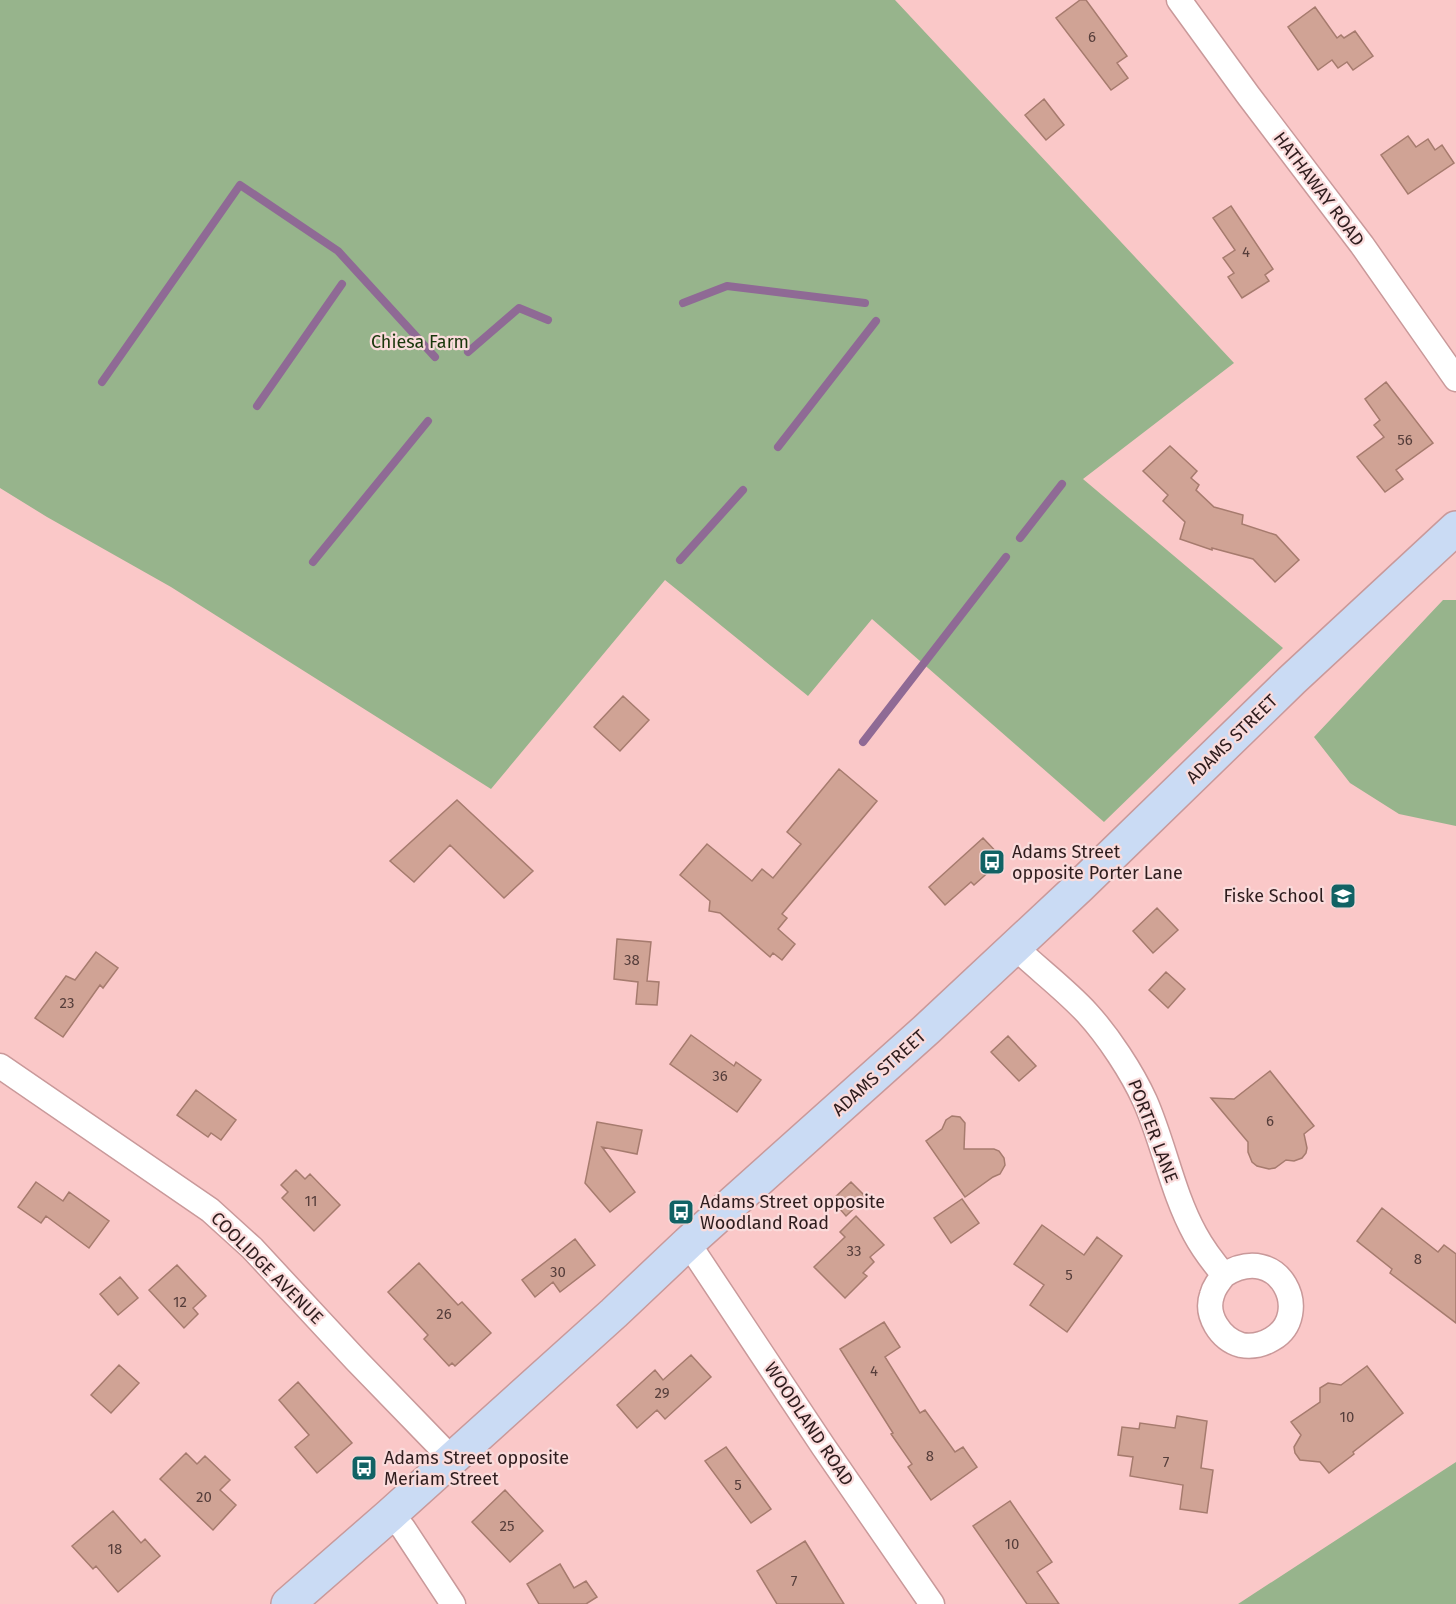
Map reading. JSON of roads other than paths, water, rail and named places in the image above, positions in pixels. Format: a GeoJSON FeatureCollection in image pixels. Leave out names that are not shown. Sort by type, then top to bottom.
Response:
{"type":"FeatureCollection","features":[{"type":"Feature","properties":{"kind":"main road","name":"ADAMS STREET"},"geometry":{"type":"LineString","coordinates":[[288,1604],[390,1515],[1016,948],[1292,680],[1456,528]]}},
{"type":"Feature","properties":{"kind":"street","name":"HATHAWAY ROAD"},"geometry":{"type":"LineString","coordinates":[[1180,0],[1248,95],[1362,245],[1456,379]]}},
{"type":"Feature","properties":{"kind":"street","name":"PORTER LANE"},"geometry":{"type":"LineString","coordinates":[[1016,948],[1087,1012],[1135,1080],[1145,1102],[1175,1190],[1194,1233],[1206,1253],[1224,1275]]}},
{"type":"Feature","properties":{"kind":"street","name":"COOLIDGE AVENUE"},"geometry":{"type":"LineString","coordinates":[[0,1066],[210,1210],[252,1248],[451,1458]]}},
{"type":"Feature","properties":{"kind":"street","name":"WOODLAND ROAD"},"geometry":{"type":"LineString","coordinates":[[688,1243],[823,1446],[932,1604]]}},
{"type":"Feature","properties":{"kind":"street"},"geometry":{"type":"LineString","coordinates":[[390,1515],[403,1528],[453,1604]]}},
{"type":"Feature","properties":{"kind":"waterway"},"geometry":{"type":"LineString","coordinates":[[102,382],[240,185],[338,251],[435,357]]}},
{"type":"Feature","properties":{"kind":"waterway"},"geometry":{"type":"LineString","coordinates":[[257,406],[342,284]]}},
{"type":"Feature","properties":{"kind":"waterway"},"geometry":{"type":"LineString","coordinates":[[683,303],[727,286],[865,303]]}},
{"type":"Feature","properties":{"kind":"waterway"},"geometry":{"type":"LineString","coordinates":[[468,352],[519,308],[548,320]]}},
{"type":"Feature","properties":{"kind":"waterway"},"geometry":{"type":"LineString","coordinates":[[778,447],[876,321]]}},
{"type":"Feature","properties":{"kind":"waterway"},"geometry":{"type":"LineString","coordinates":[[313,562],[428,421]]}},
{"type":"Feature","properties":{"kind":"waterway"},"geometry":{"type":"LineString","coordinates":[[1020,538],[1062,484]]}},
{"type":"Feature","properties":{"kind":"waterway"},"geometry":{"type":"LineString","coordinates":[[680,560],[743,490]]}},
{"type":"Feature","properties":{"kind":"waterway"},"geometry":{"type":"LineString","coordinates":[[863,742],[1006,557]]}},
{"type":"Feature","properties":{"kind":"place","name":"Adams Street opposite Porter Lane"},"geometry":{"type":"Point","coordinates":[992,862]}},
{"type":"Feature","properties":{"kind":"place","name":"Fiske School"},"geometry":{"type":"Point","coordinates":[1343,896]}},
{"type":"Feature","properties":{"kind":"place","name":"Adams Street opposite Woodland Road"},"geometry":{"type":"Point","coordinates":[681,1212]}},
{"type":"Feature","properties":{"kind":"place","name":"Adams Street opposite Meriam Street"},"geometry":{"type":"Point","coordinates":[364,1468]}},
{"type":"Feature","properties":{"kind":"park label","name":"Chiesa Farm"},"geometry":{"type":"Point","coordinates":[420,342]}}]}
